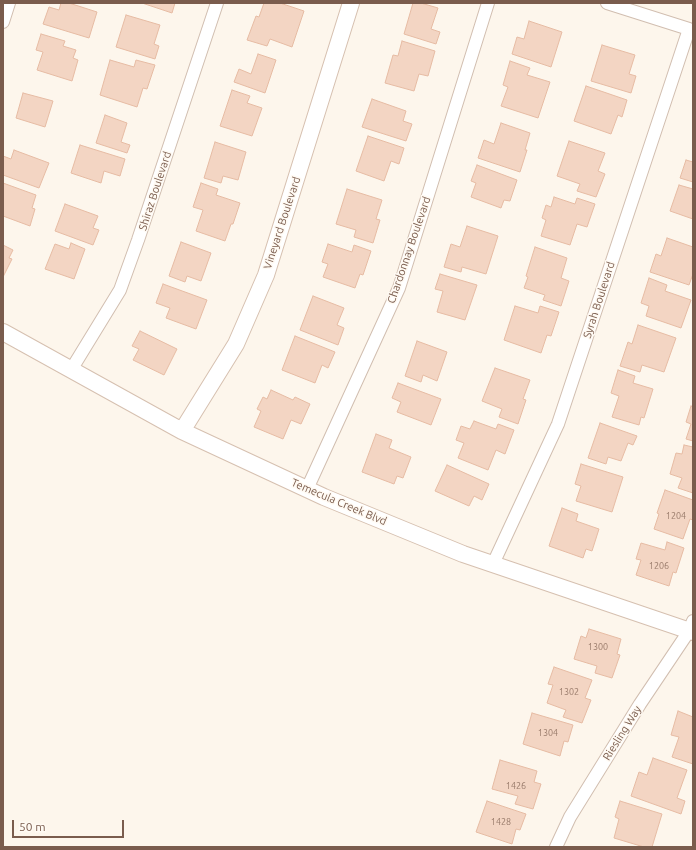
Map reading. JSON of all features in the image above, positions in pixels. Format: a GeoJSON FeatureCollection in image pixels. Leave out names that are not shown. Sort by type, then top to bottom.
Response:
{"type":"FeatureCollection","features":[{"type":"Feature","properties":{"kind":"street"},"geometry":{"type":"LineString","coordinates":[[3,22],[9,3]]}},
{"type":"Feature","properties":{"kind":"street","name":"Shiraz Boulevard"},"geometry":{"type":"LineString","coordinates":[[71,370],[120,290],[217,3]]}},
{"type":"Feature","properties":{"kind":"street","name":"Vineyard Boulevard"},"geometry":{"type":"LineString","coordinates":[[182,431],[236,344],[266,275],[351,3]]}},
{"type":"Feature","properties":{"kind":"street","name":"Chardonnay Boulevard"},"geometry":{"type":"LineString","coordinates":[[307,489],[399,288],[488,3]]}},
{"type":"Feature","properties":{"kind":"street","name":"Syrah Boulevard"},"geometry":{"type":"LineString","coordinates":[[493,564],[558,424],[689,29],[607,3]]}},
{"type":"Feature","properties":{"kind":"street","name":"Temecula Creek Blvd"},"geometry":{"type":"LineString","coordinates":[[3,332],[182,431],[307,489],[463,554],[692,628]]}},
{"type":"Feature","properties":{"kind":"street","name":"Riesling Way"},"geometry":{"type":"LineString","coordinates":[[556,847],[570,817],[640,704],[692,628]]}},
{"type":"Feature","properties":{"kind":"building"},"geometry":{"type":"Polygon","coordinates":[[[61,3],[69,3],[97,12],[89,38],[43,24],[49,7],[59,10],[61,3]]]}},
{"type":"Feature","properties":{"kind":"building"},"geometry":{"type":"Polygon","coordinates":[[[142,3],[175,3],[172,13],[142,3]]]}},
{"type":"Feature","properties":{"kind":"building"},"geometry":{"type":"Polygon","coordinates":[[[264,3],[280,3],[304,11],[292,47],[270,39],[267,46],[247,40],[256,16],[259,17],[264,3]]]}},
{"type":"Feature","properties":{"kind":"building"},"geometry":{"type":"Polygon","coordinates":[[[413,3],[421,3],[438,8],[431,29],[440,32],[436,44],[404,34],[413,3]]]}},
{"type":"Feature","properties":{"kind":"building"},"geometry":{"type":"Polygon","coordinates":[[[126,15],[160,25],[154,44],[159,46],[155,59],[116,47],[126,15]]]}},
{"type":"Feature","properties":{"kind":"building"},"geometry":{"type":"Polygon","coordinates":[[[529,21],[562,32],[551,67],[512,54],[517,37],[524,39],[529,21]]]}},
{"type":"Feature","properties":{"kind":"building"},"geometry":{"type":"Polygon","coordinates":[[[41,34],[65,41],[63,46],[76,50],[73,58],[78,60],[72,81],[37,70],[43,52],[36,50],[41,34]]]}},
{"type":"Feature","properties":{"kind":"building"},"geometry":{"type":"Polygon","coordinates":[[[402,41],[435,51],[428,76],[419,74],[414,91],[385,83],[393,55],[398,56],[402,41]]]}},
{"type":"Feature","properties":{"kind":"building"},"geometry":{"type":"Polygon","coordinates":[[[602,45],[635,55],[629,74],[636,76],[631,93],[591,81],[602,45]]]}},
{"type":"Feature","properties":{"kind":"building"},"geometry":{"type":"Polygon","coordinates":[[[258,54],[276,60],[265,93],[234,82],[239,69],[251,74],[258,54]]]}},
{"type":"Feature","properties":{"kind":"building"},"geometry":{"type":"Polygon","coordinates":[[[110,60],[134,67],[136,60],[155,65],[147,89],[143,88],[137,107],[100,95],[110,60]]]}},
{"type":"Feature","properties":{"kind":"building"},"geometry":{"type":"Polygon","coordinates":[[[510,61],[530,68],[527,75],[550,82],[538,118],[501,106],[508,87],[503,85],[510,61]]]}},
{"type":"Feature","properties":{"kind":"building"},"geometry":{"type":"Polygon","coordinates":[[[586,86],[627,100],[622,117],[618,115],[611,134],[574,121],[586,86]]]}},
{"type":"Feature","properties":{"kind":"building"},"geometry":{"type":"Polygon","coordinates":[[[232,90],[250,96],[247,103],[262,108],[252,136],[220,126],[232,90]]]}},
{"type":"Feature","properties":{"kind":"building"},"geometry":{"type":"Polygon","coordinates":[[[23,93],[53,101],[45,127],[16,118],[23,93]]]}},
{"type":"Feature","properties":{"kind":"building"},"geometry":{"type":"Polygon","coordinates":[[[372,99],[406,111],[403,121],[412,124],[406,141],[362,127],[372,99]]]}},
{"type":"Feature","properties":{"kind":"building"},"geometry":{"type":"Polygon","coordinates":[[[105,115],[127,123],[121,142],[130,145],[127,153],[96,143],[105,115]]]}},
{"type":"Feature","properties":{"kind":"building"},"geometry":{"type":"Polygon","coordinates":[[[501,123],[530,133],[525,150],[527,150],[520,172],[478,158],[484,140],[494,144],[501,123]]]}},
{"type":"Feature","properties":{"kind":"building"},"geometry":{"type":"Polygon","coordinates":[[[368,136],[404,148],[399,164],[391,161],[384,181],[356,171],[368,136]]]}},
{"type":"Feature","properties":{"kind":"building"},"geometry":{"type":"Polygon","coordinates":[[[569,141],[605,153],[598,171],[605,174],[596,197],[577,191],[580,184],[557,176],[569,141]]]}},
{"type":"Feature","properties":{"kind":"building"},"geometry":{"type":"Polygon","coordinates":[[[215,142],[246,152],[238,180],[223,176],[221,183],[204,178],[215,142]]]}},
{"type":"Feature","properties":{"kind":"building"},"geometry":{"type":"Polygon","coordinates":[[[80,145],[125,159],[120,176],[104,171],[101,183],[71,173],[80,145]]]}},
{"type":"Feature","properties":{"kind":"building"},"geometry":{"type":"Polygon","coordinates":[[[14,150],[49,163],[39,188],[3,175],[3,156],[11,159],[14,150]]]}},
{"type":"Feature","properties":{"kind":"building"},"geometry":{"type":"Polygon","coordinates":[[[686,160],[693,162],[693,182],[680,178],[686,160]]]}},
{"type":"Feature","properties":{"kind":"building"},"geometry":{"type":"Polygon","coordinates":[[[477,165],[517,180],[510,201],[504,200],[501,208],[471,197],[476,183],[471,181],[477,165]]]}},
{"type":"Feature","properties":{"kind":"building"},"geometry":{"type":"Polygon","coordinates":[[[3,183],[36,195],[32,208],[35,209],[30,226],[3,216],[3,183]]]}},
{"type":"Feature","properties":{"kind":"building"},"geometry":{"type":"Polygon","coordinates":[[[201,183],[218,189],[216,195],[240,203],[225,241],[196,231],[203,210],[193,207],[201,183]]]}},
{"type":"Feature","properties":{"kind":"building"},"geometry":{"type":"Polygon","coordinates":[[[679,185],[693,189],[693,219],[670,211],[679,185]]]}},
{"type":"Feature","properties":{"kind":"building"},"geometry":{"type":"Polygon","coordinates":[[[347,189],[382,200],[376,219],[380,220],[373,243],[354,237],[356,230],[336,224],[347,189]]]}},
{"type":"Feature","properties":{"kind":"building"},"geometry":{"type":"Polygon","coordinates":[[[554,197],[575,204],[577,198],[595,204],[587,227],[577,224],[570,245],[541,236],[546,220],[542,218],[546,205],[551,207],[554,197]]]}},
{"type":"Feature","properties":{"kind":"building"},"geometry":{"type":"Polygon","coordinates":[[[65,204],[98,216],[93,228],[99,230],[93,245],[55,231],[65,204]]]}},
{"type":"Feature","properties":{"kind":"building"},"geometry":{"type":"Polygon","coordinates":[[[467,226],[498,236],[486,274],[462,267],[461,272],[444,267],[451,244],[460,247],[467,226]]]}},
{"type":"Feature","properties":{"kind":"building"},"geometry":{"type":"Polygon","coordinates":[[[667,238],[693,247],[693,274],[689,285],[650,272],[656,254],[661,256],[667,238]]]}},
{"type":"Feature","properties":{"kind":"building"},"geometry":{"type":"Polygon","coordinates":[[[181,242],[211,253],[201,281],[187,276],[185,282],[169,276],[181,242]]]}},
{"type":"Feature","properties":{"kind":"building"},"geometry":{"type":"Polygon","coordinates":[[[71,243],[85,249],[74,279],[45,269],[55,244],[69,249],[71,243]]]}},
{"type":"Feature","properties":{"kind":"building"},"geometry":{"type":"Polygon","coordinates":[[[328,244],[352,252],[354,245],[371,251],[363,275],[360,274],[355,288],[323,277],[328,264],[322,262],[328,244]]]}},
{"type":"Feature","properties":{"kind":"building"},"geometry":{"type":"Polygon","coordinates":[[[3,245],[13,250],[9,258],[12,259],[3,277],[3,245]]]}},
{"type":"Feature","properties":{"kind":"building"},"geometry":{"type":"Polygon","coordinates":[[[535,247],[567,258],[561,278],[569,281],[561,306],[543,300],[545,295],[524,288],[535,247]]]}},
{"type":"Feature","properties":{"kind":"building"},"geometry":{"type":"Polygon","coordinates":[[[440,274],[477,285],[465,320],[437,312],[443,291],[435,289],[440,274]]]}},
{"type":"Feature","properties":{"kind":"building"},"geometry":{"type":"Polygon","coordinates":[[[649,278],[667,285],[665,291],[691,300],[681,328],[646,316],[649,306],[641,303],[649,278]]]}},
{"type":"Feature","properties":{"kind":"building"},"geometry":{"type":"Polygon","coordinates":[[[163,284],[207,300],[196,329],[166,318],[170,308],[156,303],[163,284]]]}},
{"type":"Feature","properties":{"kind":"building"},"geometry":{"type":"Polygon","coordinates":[[[313,296],[344,308],[337,325],[344,328],[338,345],[300,330],[313,296]]]}},
{"type":"Feature","properties":{"kind":"building"},"geometry":{"type":"Polygon","coordinates":[[[515,306],[538,313],[540,306],[559,312],[551,336],[547,335],[541,353],[504,340],[515,306]]]}},
{"type":"Feature","properties":{"kind":"building"},"geometry":{"type":"Polygon","coordinates":[[[638,325],[676,338],[664,372],[642,365],[640,372],[620,366],[628,342],[632,344],[638,325]]]}},
{"type":"Feature","properties":{"kind":"building"},"geometry":{"type":"Polygon","coordinates":[[[140,331],[177,349],[164,375],[133,360],[139,349],[132,346],[140,331]]]}},
{"type":"Feature","properties":{"kind":"building"},"geometry":{"type":"Polygon","coordinates":[[[295,336],[335,352],[328,368],[322,365],[315,383],[282,370],[295,336]]]}},
{"type":"Feature","properties":{"kind":"building"},"geometry":{"type":"Polygon","coordinates":[[[417,341],[447,352],[437,381],[423,375],[421,382],[405,376],[417,341]]]}},
{"type":"Feature","properties":{"kind":"building"},"geometry":{"type":"Polygon","coordinates":[[[495,368],[530,380],[523,399],[526,400],[518,424],[499,417],[502,409],[482,401],[495,368]]]}},
{"type":"Feature","properties":{"kind":"building"},"geometry":{"type":"Polygon","coordinates":[[[618,370],[635,376],[633,383],[653,389],[644,418],[641,417],[639,425],[612,417],[619,396],[611,393],[618,370]]]}},
{"type":"Feature","properties":{"kind":"building"},"geometry":{"type":"Polygon","coordinates":[[[398,383],[441,399],[431,425],[397,412],[401,402],[392,398],[398,383]]]}},
{"type":"Feature","properties":{"kind":"building"},"geometry":{"type":"Polygon","coordinates":[[[271,390],[293,400],[295,397],[310,404],[301,424],[291,420],[283,439],[254,427],[261,411],[257,409],[263,397],[267,399],[271,390]]]}},
{"type":"Feature","properties":{"kind":"building"},"geometry":{"type":"Polygon","coordinates":[[[691,406],[693,407],[693,441],[686,439],[691,424],[686,422],[691,406]]]}},
{"type":"Feature","properties":{"kind":"building"},"geometry":{"type":"Polygon","coordinates":[[[474,421],[496,429],[498,424],[514,430],[505,454],[496,450],[488,470],[458,458],[464,443],[456,440],[461,426],[470,429],[474,421]]]}},
{"type":"Feature","properties":{"kind":"building"},"geometry":{"type":"Polygon","coordinates":[[[600,423],[637,436],[633,445],[628,443],[621,461],[608,457],[606,464],[588,458],[600,423]]]}},
{"type":"Feature","properties":{"kind":"building"},"geometry":{"type":"Polygon","coordinates":[[[376,434],[392,440],[389,448],[411,457],[403,478],[397,476],[394,484],[362,472],[376,434]]]}},
{"type":"Feature","properties":{"kind":"building"},"geometry":{"type":"Polygon","coordinates":[[[684,445],[693,447],[693,493],[678,488],[682,478],[670,474],[676,453],[682,454],[684,445]]]}},
{"type":"Feature","properties":{"kind":"building"},"geometry":{"type":"Polygon","coordinates":[[[581,464],[623,477],[612,512],[576,501],[581,486],[575,484],[581,464]]]}},
{"type":"Feature","properties":{"kind":"building"},"geometry":{"type":"Polygon","coordinates":[[[447,465],[489,484],[482,500],[474,496],[469,506],[435,491],[447,465]]]}},
{"type":"Feature","properties":{"kind":"building"},"geometry":{"type":"Polygon","coordinates":[[[665,490],[693,500],[693,520],[690,519],[683,539],[654,529],[659,514],[657,513],[665,490]]]}},
{"type":"Feature","properties":{"kind":"building"},"geometry":{"type":"Polygon","coordinates":[[[562,508],[578,514],[576,521],[599,529],[592,551],[586,549],[583,558],[549,546],[562,508]]]}},
{"type":"Feature","properties":{"kind":"building"},"geometry":{"type":"Polygon","coordinates":[[[667,542],[684,548],[676,573],[673,572],[669,586],[636,575],[641,560],[636,559],[641,543],[665,550],[667,542]]]}},
{"type":"Feature","properties":{"kind":"building"},"geometry":{"type":"Polygon","coordinates":[[[589,629],[621,639],[617,654],[620,655],[612,678],[595,673],[597,666],[574,659],[581,636],[586,638],[589,629]]]}},
{"type":"Feature","properties":{"kind":"building"},"geometry":{"type":"Polygon","coordinates":[[[554,667],[592,680],[585,698],[591,700],[582,723],[563,717],[566,710],[547,703],[553,685],[548,684],[554,667]]]}},
{"type":"Feature","properties":{"kind":"building"},"geometry":{"type":"Polygon","coordinates":[[[678,711],[693,717],[693,764],[672,757],[679,737],[671,735],[678,711]]]}},
{"type":"Feature","properties":{"kind":"building"},"geometry":{"type":"Polygon","coordinates":[[[532,713],[573,725],[568,742],[564,741],[560,756],[523,744],[532,713]]]}},
{"type":"Feature","properties":{"kind":"building"},"geometry":{"type":"Polygon","coordinates":[[[653,758],[687,770],[677,798],[685,801],[681,814],[631,796],[639,772],[647,775],[653,758]]]}},
{"type":"Feature","properties":{"kind":"building"},"geometry":{"type":"Polygon","coordinates":[[[500,760],[537,771],[534,782],[541,784],[533,809],[515,804],[518,796],[492,789],[500,760]]]}},
{"type":"Feature","properties":{"kind":"building"},"geometry":{"type":"Polygon","coordinates":[[[487,801],[526,814],[520,830],[516,829],[512,844],[476,832],[487,801]]]}},
{"type":"Feature","properties":{"kind":"building"},"geometry":{"type":"Polygon","coordinates":[[[620,801],[662,814],[652,847],[644,847],[614,838],[619,819],[615,817],[620,801]]]}}]}
